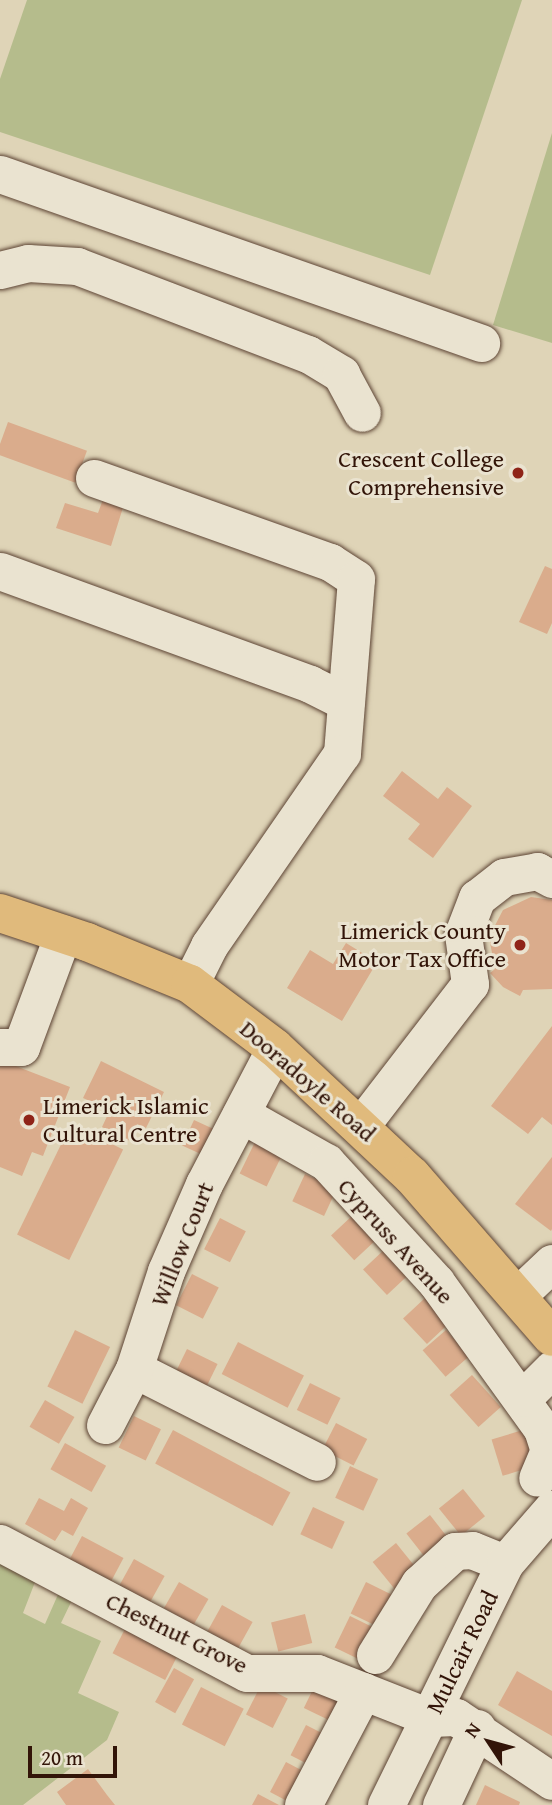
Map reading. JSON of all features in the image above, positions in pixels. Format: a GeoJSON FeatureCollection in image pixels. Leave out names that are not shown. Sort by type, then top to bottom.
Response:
{"type":"FeatureCollection","features":[{"type":"Feature","properties":{"kind":"main road","name":"Dooradoyle Road"},"geometry":{"type":"LineString","coordinates":[[0,913],[63,934],[190,984],[275,1048],[362,1124],[552,1337]]}},
{"type":"Feature","properties":{"kind":"street"},"geometry":{"type":"LineString","coordinates":[[0,174],[481,343]]}},
{"type":"Feature","properties":{"kind":"street"},"geometry":{"type":"LineString","coordinates":[[0,270],[28,263],[77,266],[308,354],[341,374],[362,413]]}},
{"type":"Feature","properties":{"kind":"street"},"geometry":{"type":"LineString","coordinates":[[94,478],[330,562],[356,579],[342,753],[209,946],[190,984]]}},
{"type":"Feature","properties":{"kind":"street"},"geometry":{"type":"LineString","coordinates":[[0,571],[310,684],[346,702]]}},
{"type":"Feature","properties":{"kind":"street"},"geometry":{"type":"LineString","coordinates":[[362,1124],[470,984],[463,934],[477,898],[505,877],[537,872],[552,879]]}},
{"type":"Feature","properties":{"kind":"street"},"geometry":{"type":"LineString","coordinates":[[0,1047],[22,1047],[63,934]]}},
{"type":"Feature","properties":{"kind":"street","name":"Willow Court"},"geometry":{"type":"LineString","coordinates":[[105,1425],[134,1369],[166,1272],[240,1114],[275,1048]]}},
{"type":"Feature","properties":{"kind":"street","name":"Cypruss Avenue"},"geometry":{"type":"LineString","coordinates":[[240,1114],[326,1162],[436,1282],[523,1398],[549,1450],[545,1494]]}},
{"type":"Feature","properties":{"kind":"street"},"geometry":{"type":"LineString","coordinates":[[517,1296],[552,1263]]}},
{"type":"Feature","properties":{"kind":"street"},"geometry":{"type":"LineString","coordinates":[[134,1369],[317,1462]]}},
{"type":"Feature","properties":{"kind":"street"},"geometry":{"type":"LineString","coordinates":[[523,1398],[552,1369]]}},
{"type":"Feature","properties":{"kind":"street","name":"Mulcair Road"},"geometry":{"type":"LineString","coordinates":[[386,1805],[505,1563],[545,1494]]}},
{"type":"Feature","properties":{"kind":"street","name":"Chestnut Grove"},"geometry":{"type":"LineString","coordinates":[[0,1543],[247,1673],[317,1673],[431,1718],[456,1717],[477,1728],[552,1781]]}},
{"type":"Feature","properties":{"kind":"street"},"geometry":{"type":"LineString","coordinates":[[375,1655],[419,1584],[455,1551],[472,1550],[505,1563]]}},
{"type":"Feature","properties":{"kind":"street"},"geometry":{"type":"LineString","coordinates":[[303,1805],[363,1691]]}},
{"type":"Feature","properties":{"kind":"street"},"geometry":{"type":"LineString","coordinates":[[441,1805],[477,1728]]}},
{"type":"Feature","properties":{"kind":"green space"},"geometry":{"type":"Polygon","coordinates":[[[27,0],[522,0],[430,275],[0,132],[0,79],[27,0]]]}},
{"type":"Feature","properties":{"kind":"green space"},"geometry":{"type":"Polygon","coordinates":[[[552,133],[552,343],[493,325],[552,133]]]}},
{"type":"Feature","properties":{"kind":"green space"},"geometry":{"type":"Polygon","coordinates":[[[0,1558],[37,1577],[23,1613],[45,1624],[60,1590],[74,1596],[61,1623],[101,1641],[78,1693],[119,1712],[107,1740],[23,1805],[0,1805],[0,1558]]]}},
{"type":"Feature","properties":{"kind":"building"},"geometry":{"type":"Polygon","coordinates":[[[8,422],[87,451],[75,483],[0,455],[0,444],[8,422]]]}},
{"type":"Feature","properties":{"kind":"building"},"geometry":{"type":"Polygon","coordinates":[[[105,494],[125,501],[111,546],[56,528],[65,503],[98,513],[105,494]]]}},
{"type":"Feature","properties":{"kind":"building"},"geometry":{"type":"Polygon","coordinates":[[[545,566],[552,569],[552,623],[547,634],[519,622],[545,566]]]}},
{"type":"Feature","properties":{"kind":"building"},"geometry":{"type":"Polygon","coordinates":[[[402,771],[438,799],[447,787],[472,806],[433,858],[408,839],[420,824],[383,796],[402,771]]]}},
{"type":"Feature","properties":{"kind":"building","name":"Limerick County Motor Tax Office"},"geometry":{"type":"Polygon","coordinates":[[[531,897],[552,900],[552,989],[523,990],[520,996],[503,987],[490,973],[495,969],[489,937],[503,910],[531,897]]]}},
{"type":"Feature","properties":{"kind":"building"},"geometry":{"type":"Polygon","coordinates":[[[346,943],[377,962],[342,1021],[287,988],[310,950],[333,964],[346,943]]]}},
{"type":"Feature","properties":{"kind":"building","name":"Limerick County Motor Tax Office"},"geometry":{"type":"Polygon","coordinates":[[[552,1026],[552,1125],[542,1117],[528,1134],[491,1106],[552,1026]]]}},
{"type":"Feature","properties":{"kind":"building","name":"Limerick Islamic Cultural Centre"},"geometry":{"type":"Polygon","coordinates":[[[0,1060],[70,1087],[43,1156],[32,1152],[22,1176],[0,1167],[0,1060]]]}},
{"type":"Feature","properties":{"kind":"building"},"geometry":{"type":"Polygon","coordinates":[[[101,1061],[164,1092],[146,1128],[137,1124],[130,1141],[102,1127],[110,1110],[83,1098],[101,1061]]]}},
{"type":"Feature","properties":{"kind":"building"},"geometry":{"type":"Polygon","coordinates":[[[194,1120],[213,1129],[201,1154],[182,1145],[194,1120]]]}},
{"type":"Feature","properties":{"kind":"building"},"geometry":{"type":"Polygon","coordinates":[[[71,1124],[123,1149],[69,1260],[17,1235],[71,1124]]]}},
{"type":"Feature","properties":{"kind":"building"},"geometry":{"type":"Polygon","coordinates":[[[255,1142],[282,1155],[267,1187],[240,1173],[255,1142]]]}},
{"type":"Feature","properties":{"kind":"building"},"geometry":{"type":"Polygon","coordinates":[[[552,1157],[552,1229],[551,1231],[515,1204],[552,1157]]]}},
{"type":"Feature","properties":{"kind":"building"},"geometry":{"type":"Polygon","coordinates":[[[305,1174],[337,1189],[324,1216],[292,1201],[305,1174]]]}},
{"type":"Feature","properties":{"kind":"building"},"geometry":{"type":"Polygon","coordinates":[[[353,1215],[376,1240],[354,1260],[331,1235],[353,1215]]]}},
{"type":"Feature","properties":{"kind":"building"},"geometry":{"type":"Polygon","coordinates":[[[220,1218],[246,1231],[230,1262],[204,1249],[220,1218]]]}},
{"type":"Feature","properties":{"kind":"building"},"geometry":{"type":"Polygon","coordinates":[[[385,1249],[409,1275],[387,1295],[363,1269],[385,1249]]]}},
{"type":"Feature","properties":{"kind":"building"},"geometry":{"type":"Polygon","coordinates":[[[192,1274],[219,1288],[203,1319],[176,1305],[192,1274]]]}},
{"type":"Feature","properties":{"kind":"building"},"geometry":{"type":"Polygon","coordinates":[[[425,1298],[449,1324],[427,1344],[403,1318],[425,1298]]]}},
{"type":"Feature","properties":{"kind":"building"},"geometry":{"type":"Polygon","coordinates":[[[75,1330],[110,1347],[82,1404],[47,1387],[75,1330]]]}},
{"type":"Feature","properties":{"kind":"building"},"geometry":{"type":"Polygon","coordinates":[[[446,1330],[469,1356],[446,1377],[423,1350],[446,1330]]]}},
{"type":"Feature","properties":{"kind":"building"},"geometry":{"type":"Polygon","coordinates":[[[238,1342],[304,1376],[288,1408],[222,1374],[238,1342]]]}},
{"type":"Feature","properties":{"kind":"building"},"geometry":{"type":"Polygon","coordinates":[[[187,1349],[218,1364],[204,1392],[173,1377],[187,1349]]]}},
{"type":"Feature","properties":{"kind":"building"},"geometry":{"type":"Polygon","coordinates":[[[472,1375],[501,1407],[478,1427],[450,1395],[472,1375]]]}},
{"type":"Feature","properties":{"kind":"building"},"geometry":{"type":"Polygon","coordinates":[[[310,1383],[341,1398],[327,1425],[297,1410],[310,1383]]]}},
{"type":"Feature","properties":{"kind":"building"},"geometry":{"type":"Polygon","coordinates":[[[45,1400],[74,1417],[59,1444],[30,1427],[45,1400]]]}},
{"type":"Feature","properties":{"kind":"building"},"geometry":{"type":"Polygon","coordinates":[[[134,1416],[161,1429],[146,1461],[119,1447],[134,1416]]]}},
{"type":"Feature","properties":{"kind":"building"},"geometry":{"type":"Polygon","coordinates":[[[336,1423],[367,1439],[354,1466],[322,1450],[336,1423]]]}},
{"type":"Feature","properties":{"kind":"building"},"geometry":{"type":"Polygon","coordinates":[[[526,1429],[537,1465],[503,1476],[492,1440],[526,1429]]]}},
{"type":"Feature","properties":{"kind":"building"},"geometry":{"type":"Polygon","coordinates":[[[173,1430],[290,1492],[273,1526],[155,1464],[173,1430]]]}},
{"type":"Feature","properties":{"kind":"building"},"geometry":{"type":"Polygon","coordinates":[[[65,1443],[106,1466],[92,1492],[50,1469],[65,1443]]]}},
{"type":"Feature","properties":{"kind":"building"},"geometry":{"type":"Polygon","coordinates":[[[350,1466],[378,1479],[363,1511],[335,1498],[350,1466]]]}},
{"type":"Feature","properties":{"kind":"building"},"geometry":{"type":"Polygon","coordinates":[[[463,1489],[485,1516],[461,1536],[439,1509],[463,1489]]]}},
{"type":"Feature","properties":{"kind":"building"},"geometry":{"type":"Polygon","coordinates":[[[39,1498],[64,1511],[71,1498],[88,1508],[73,1536],[62,1530],[55,1541],[25,1524],[39,1498]]]}},
{"type":"Feature","properties":{"kind":"building"},"geometry":{"type":"Polygon","coordinates":[[[313,1507],[345,1522],[332,1549],[300,1534],[313,1507]]]}},
{"type":"Feature","properties":{"kind":"building"},"geometry":{"type":"Polygon","coordinates":[[[430,1515],[452,1543],[429,1562],[406,1533],[430,1515]]]}},
{"type":"Feature","properties":{"kind":"building"},"geometry":{"type":"Polygon","coordinates":[[[82,1536],[123,1558],[109,1585],[68,1562],[82,1536]]]}},
{"type":"Feature","properties":{"kind":"building"},"geometry":{"type":"Polygon","coordinates":[[[396,1543],[418,1570],[395,1589],[373,1562],[396,1543]]]}},
{"type":"Feature","properties":{"kind":"building"},"geometry":{"type":"Polygon","coordinates":[[[134,1559],[165,1576],[150,1602],[119,1585],[134,1559]]]}},
{"type":"Feature","properties":{"kind":"building"},"geometry":{"type":"Polygon","coordinates":[[[179,1582],[208,1599],[193,1625],[164,1608],[179,1582]]]}},
{"type":"Feature","properties":{"kind":"building"},"geometry":{"type":"Polygon","coordinates":[[[366,1582],[393,1595],[378,1627],[351,1613],[366,1582]]]}},
{"type":"Feature","properties":{"kind":"building"},"geometry":{"type":"Polygon","coordinates":[[[222,1605],[253,1622],[238,1648],[207,1631],[222,1605]]]}},
{"type":"Feature","properties":{"kind":"building"},"geometry":{"type":"Polygon","coordinates":[[[305,1614],[312,1643],[278,1652],[271,1622],[305,1614]]]}},
{"type":"Feature","properties":{"kind":"building"},"geometry":{"type":"Polygon","coordinates":[[[350,1616],[377,1629],[362,1661],[335,1647],[350,1616]]]}},
{"type":"Feature","properties":{"kind":"building"},"geometry":{"type":"Polygon","coordinates":[[[128,1623],[181,1650],[165,1680],[113,1653],[128,1623]]]}},
{"type":"Feature","properties":{"kind":"building"},"geometry":{"type":"Polygon","coordinates":[[[174,1668],[194,1679],[175,1713],[155,1702],[174,1668]]]}},
{"type":"Feature","properties":{"kind":"building"},"geometry":{"type":"Polygon","coordinates":[[[517,1671],[552,1691],[552,1736],[498,1705],[517,1671]]]}},
{"type":"Feature","properties":{"kind":"building"},"geometry":{"type":"Polygon","coordinates":[[[317,1681],[348,1696],[334,1723],[304,1708],[317,1681]]]}},
{"type":"Feature","properties":{"kind":"building"},"geometry":{"type":"Polygon","coordinates":[[[261,1685],[288,1699],[273,1728],[246,1714],[261,1685]]]}},
{"type":"Feature","properties":{"kind":"building"},"geometry":{"type":"Polygon","coordinates":[[[201,1687],[244,1709],[225,1746],[182,1724],[201,1687]]]}},
{"type":"Feature","properties":{"kind":"building"},"geometry":{"type":"Polygon","coordinates":[[[306,1725],[333,1739],[317,1769],[291,1755],[306,1725]]]}},
{"type":"Feature","properties":{"kind":"building"},"geometry":{"type":"Polygon","coordinates":[[[286,1762],[312,1776],[297,1805],[270,1792],[286,1762]]]}},
{"type":"Feature","properties":{"kind":"building"},"geometry":{"type":"Polygon","coordinates":[[[88,1769],[115,1805],[66,1805],[57,1792],[88,1769]]]}},
{"type":"Feature","properties":{"kind":"building"},"geometry":{"type":"Polygon","coordinates":[[[485,1785],[520,1802],[519,1805],[476,1805],[485,1785]]]}},
{"type":"Feature","properties":{"kind":"building"},"geometry":{"type":"Polygon","coordinates":[[[258,1794],[279,1805],[252,1805],[258,1794]]]}},
{"type":"Feature","properties":{"kind":"place","name":"Crescent College Comprehensive"},"geometry":{"type":"Point","coordinates":[518,473]}},
{"type":"Feature","properties":{"kind":"place","name":"Limerick County Motor Tax Office"},"geometry":{"type":"Point","coordinates":[520,945]}},
{"type":"Feature","properties":{"kind":"place","name":"Limerick Islamic Cultural Centre"},"geometry":{"type":"Point","coordinates":[29,1120]}}]}
